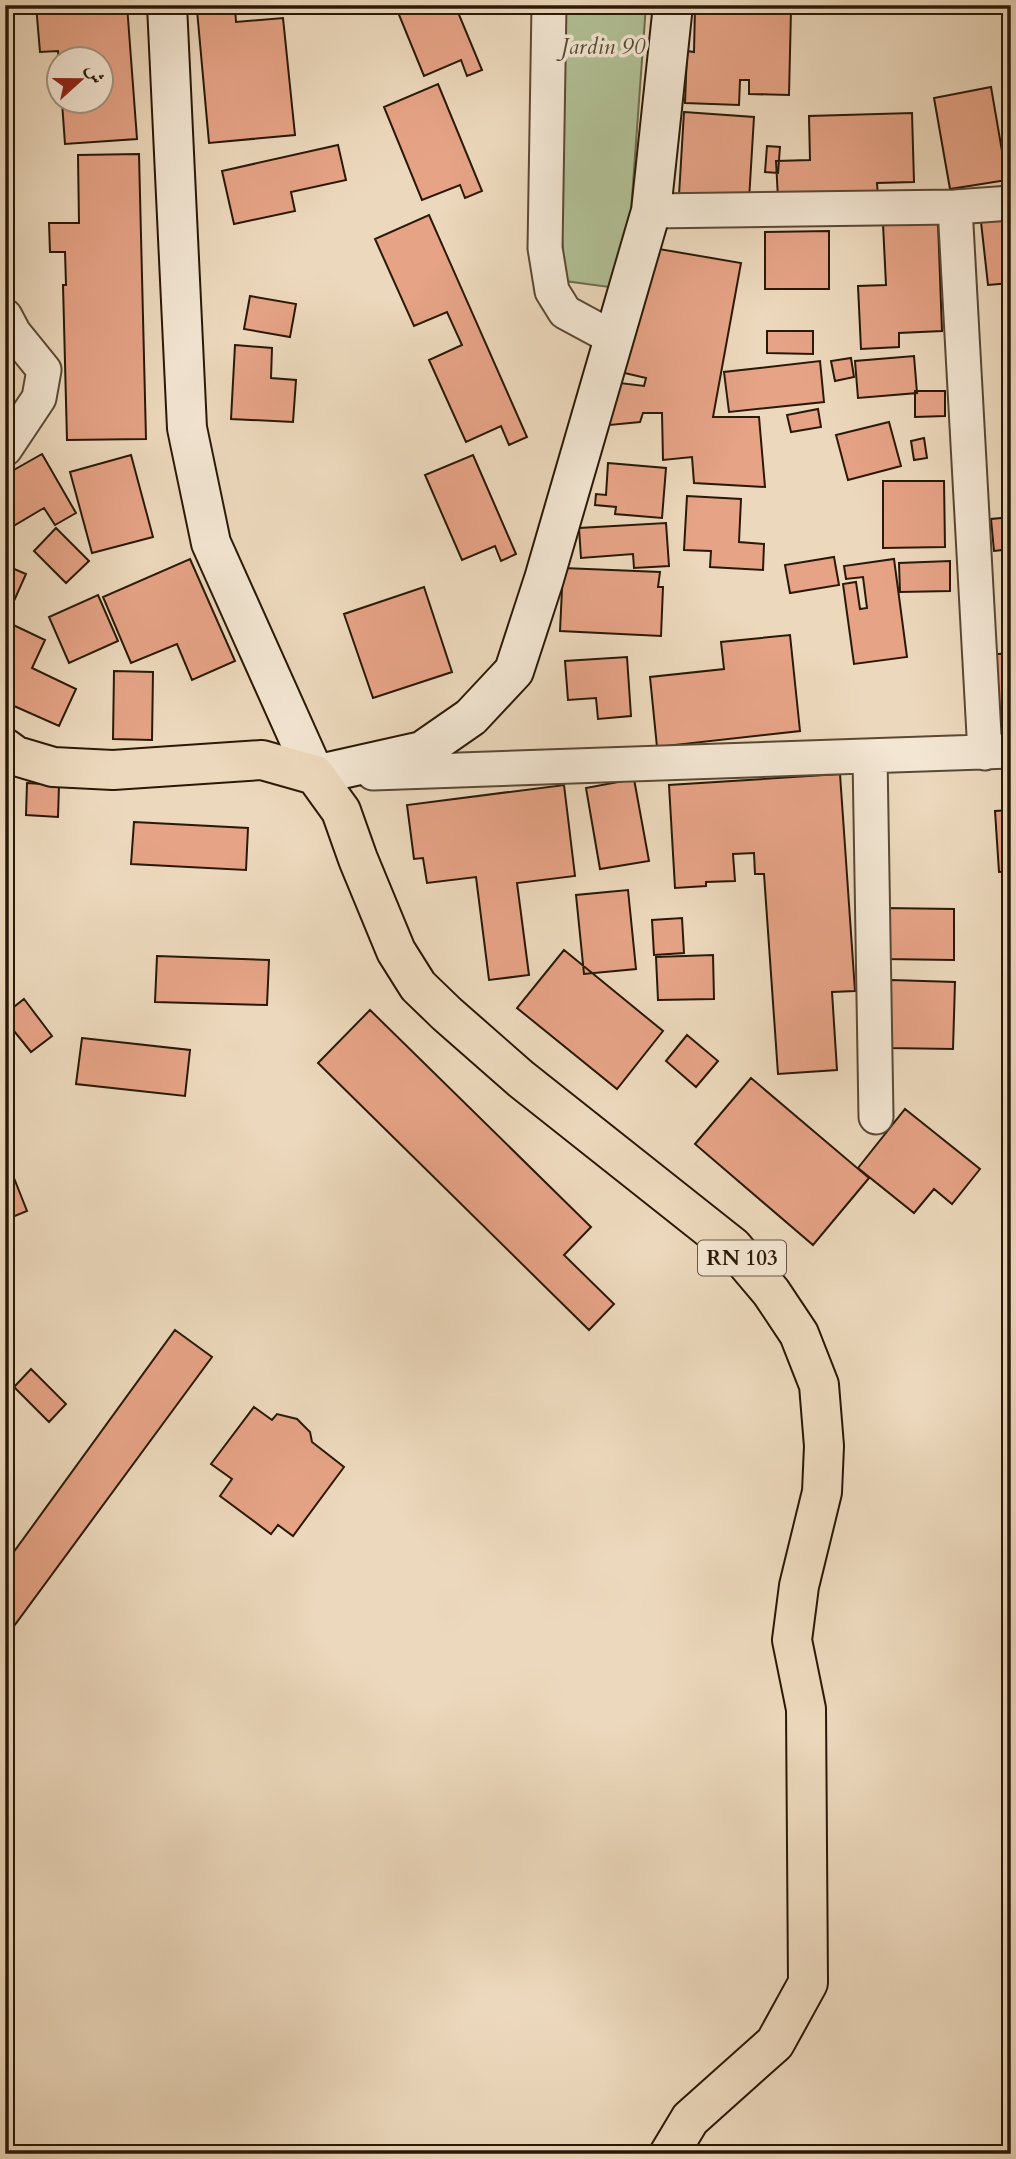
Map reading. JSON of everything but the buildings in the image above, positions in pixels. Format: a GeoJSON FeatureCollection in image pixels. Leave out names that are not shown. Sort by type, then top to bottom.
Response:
{"type":"FeatureCollection","features":[{"type":"Feature","properties":{"kind":"main road"},"geometry":{"type":"LineString","coordinates":[[5,748],[16,756],[53,767],[113,769],[262,760],[316,775]]}},
{"type":"Feature","properties":{"kind":"main road","name":"RN 103"},"geometry":{"type":"LineString","coordinates":[[316,775],[341,811],[396,951],[418,986],[520,1079],[733,1247],[771,1292],[799,1334],[819,1385],[824,1446],[822,1492],[799,1586],[792,1640],[806,1709],[808,1983],[775,2043],[690,2119],[669,2154]]}},
{"type":"Feature","properties":{"kind":"street"},"geometry":{"type":"LineString","coordinates":[[167,5],[187,428],[212,542],[316,775]]}},
{"type":"Feature","properties":{"kind":"street"},"geometry":{"type":"LineString","coordinates":[[549,5],[545,247],[552,291],[565,312],[615,339]]}},
{"type":"Feature","properties":{"kind":"street"},"geometry":{"type":"LineString","coordinates":[[316,775],[422,751],[471,717],[514,671],[544,579],[651,211],[673,5]]}},
{"type":"Feature","properties":{"kind":"street"},"geometry":{"type":"LineString","coordinates":[[651,211],[1011,204]]}},
{"type":"Feature","properties":{"kind":"street"},"geometry":{"type":"LineString","coordinates":[[316,775],[998,752],[955,207]]}},
{"type":"Feature","properties":{"kind":"street"},"geometry":{"type":"LineString","coordinates":[[5,316],[14,333],[44,370],[39,398],[5,449]]}},
{"type":"Feature","properties":{"kind":"street"},"geometry":{"type":"LineString","coordinates":[[870,757],[876,1117]]}},
{"type":"Feature","properties":{"kind":"green space","name":"Jardin 90"},"geometry":{"type":"Polygon","coordinates":[[[562,5],[646,5],[631,211],[609,287],[565,281],[561,222],[562,5]]]}}]}
